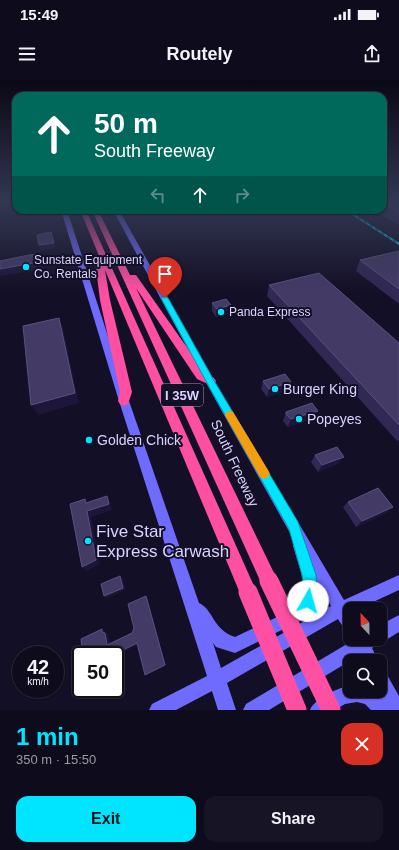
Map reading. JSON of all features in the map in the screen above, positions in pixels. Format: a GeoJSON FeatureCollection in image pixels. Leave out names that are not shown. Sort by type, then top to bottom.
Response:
{"type":"FeatureCollection","features":[{"type":"Feature","properties":{"kind":"highway"},"geometry":{"type":"LineString","coordinates":[[88,232],[100,265],[105,300],[126,392],[124,401]]}},
{"type":"Feature","properties":{"kind":"highway","name":"I 35W"},"geometry":{"type":"LineString","coordinates":[[92,232],[248,592],[297,710]]}},
{"type":"Feature","properties":{"kind":"highway","name":"South Freeway"},"geometry":{"type":"LineString","coordinates":[[106,232],[331,710]]}},
{"type":"Feature","properties":{"kind":"highway"},"geometry":{"type":"LineString","coordinates":[[111,244],[118,250],[134,278],[201,376],[210,381]]}},
{"type":"Feature","properties":{"kind":"main road"},"geometry":{"type":"LineString","coordinates":[[71,232],[124,401],[190,595],[227,710]]}},
{"type":"Feature","properties":{"kind":"main road","name":"South Freeway"},"geometry":{"type":"LineString","coordinates":[[128,232],[210,381],[343,613]]}},
{"type":"Feature","properties":{"kind":"main road"},"geometry":{"type":"LineString","coordinates":[[190,595],[209,628],[222,641],[235,645],[302,613],[308,601],[311,589],[309,575],[294,526]]}},
{"type":"Feature","properties":{"kind":"main road"},"geometry":{"type":"LineString","coordinates":[[158,710],[218,679],[341,609],[399,582]]}},
{"type":"Feature","properties":{"kind":"main road"},"geometry":{"type":"LineString","coordinates":[[387,630],[399,623]]}},
{"type":"Feature","properties":{"kind":"main road"},"geometry":{"type":"LineString","coordinates":[[252,710],[355,646]]}},
{"type":"Feature","properties":{"kind":"main road"},"geometry":{"type":"LineString","coordinates":[[387,692],[397,710]]}},
{"type":"Feature","properties":{"kind":"main road"},"geometry":{"type":"LineString","coordinates":[[319,710],[345,694],[356,693],[371,698],[382,710]]}},
{"type":"Feature","properties":{"kind":"building"},"geometry":{"type":"Polygon","coordinates":[[[51,232],[54,243],[39,245],[37,235],[51,232]]]}},
{"type":"Feature","properties":{"kind":"building"},"geometry":{"type":"Polygon","coordinates":[[[399,251],[399,289],[360,260],[399,251]]]}},
{"type":"Feature","properties":{"kind":"building"},"geometry":{"type":"Polygon","coordinates":[[[38,254],[39,262],[0,269],[0,261],[38,254]]]}},
{"type":"Feature","properties":{"kind":"building"},"geometry":{"type":"Polygon","coordinates":[[[319,273],[399,343],[399,425],[269,285],[319,273]]]}},
{"type":"Feature","properties":{"kind":"building"},"geometry":{"type":"Polygon","coordinates":[[[226,299],[231,305],[217,309],[212,303],[226,299]]]}},
{"type":"Feature","properties":{"kind":"building"},"geometry":{"type":"Polygon","coordinates":[[[59,318],[75,393],[31,405],[23,326],[59,318]]]}},
{"type":"Feature","properties":{"kind":"building"},"geometry":{"type":"Polygon","coordinates":[[[285,374],[291,382],[269,389],[263,381],[285,374]]]}},
{"type":"Feature","properties":{"kind":"building"},"geometry":{"type":"Polygon","coordinates":[[[312,403],[318,411],[291,419],[286,414],[286,412],[312,403]]]}},
{"type":"Feature","properties":{"kind":"building"},"geometry":{"type":"Polygon","coordinates":[[[337,447],[344,457],[322,465],[315,455],[337,447]]]}},
{"type":"Feature","properties":{"kind":"building"},"geometry":{"type":"Polygon","coordinates":[[[378,488],[393,507],[362,521],[348,502],[378,488]]]}},
{"type":"Feature","properties":{"kind":"building"},"geometry":{"type":"Polygon","coordinates":[[[107,496],[109,504],[87,511],[96,560],[82,567],[70,504],[85,499],[86,503],[107,496]]]}},
{"type":"Feature","properties":{"kind":"building"},"geometry":{"type":"Polygon","coordinates":[[[120,576],[123,588],[104,596],[101,584],[120,576]]]}},
{"type":"Feature","properties":{"kind":"building"},"geometry":{"type":"Polygon","coordinates":[[[146,596],[165,665],[145,675],[137,643],[124,650],[124,646],[82,646],[81,639],[102,629],[102,632],[105,633],[107,645],[132,633],[134,628],[128,604],[146,596]]]}},
{"type":"Feature","properties":{"kind":"railway"},"geometry":{"type":"LineString","coordinates":[[381,232],[399,244]]}},
{"type":"Feature","properties":{"kind":"slow traffic"},"geometry":{"type":"LineString","coordinates":[[230,415],[264,474]]}},
{"type":"Feature","properties":{"kind":"place","name":"Sunstate Equipment Co. Rentals"},"geometry":{"type":"Point","coordinates":[26,267]}},
{"type":"Feature","properties":{"kind":"place","name":"Panda Express"},"geometry":{"type":"Point","coordinates":[221,312]}},
{"type":"Feature","properties":{"kind":"place","name":"Burger King"},"geometry":{"type":"Point","coordinates":[275,389]}},
{"type":"Feature","properties":{"kind":"place","name":"Popeyes"},"geometry":{"type":"Point","coordinates":[299,419]}},
{"type":"Feature","properties":{"kind":"place","name":"Golden Chick"},"geometry":{"type":"Point","coordinates":[89,440]}},
{"type":"Feature","properties":{"kind":"place","name":"Five Star Express Carwash"},"geometry":{"type":"Point","coordinates":[88,541]}},
{"type":"Feature","properties":{"kind":"route"},"geometry":{"type":"LineString","coordinates":[[165,298],[210,381],[294,526],[309,575],[311,589],[308,601]]}}]}
